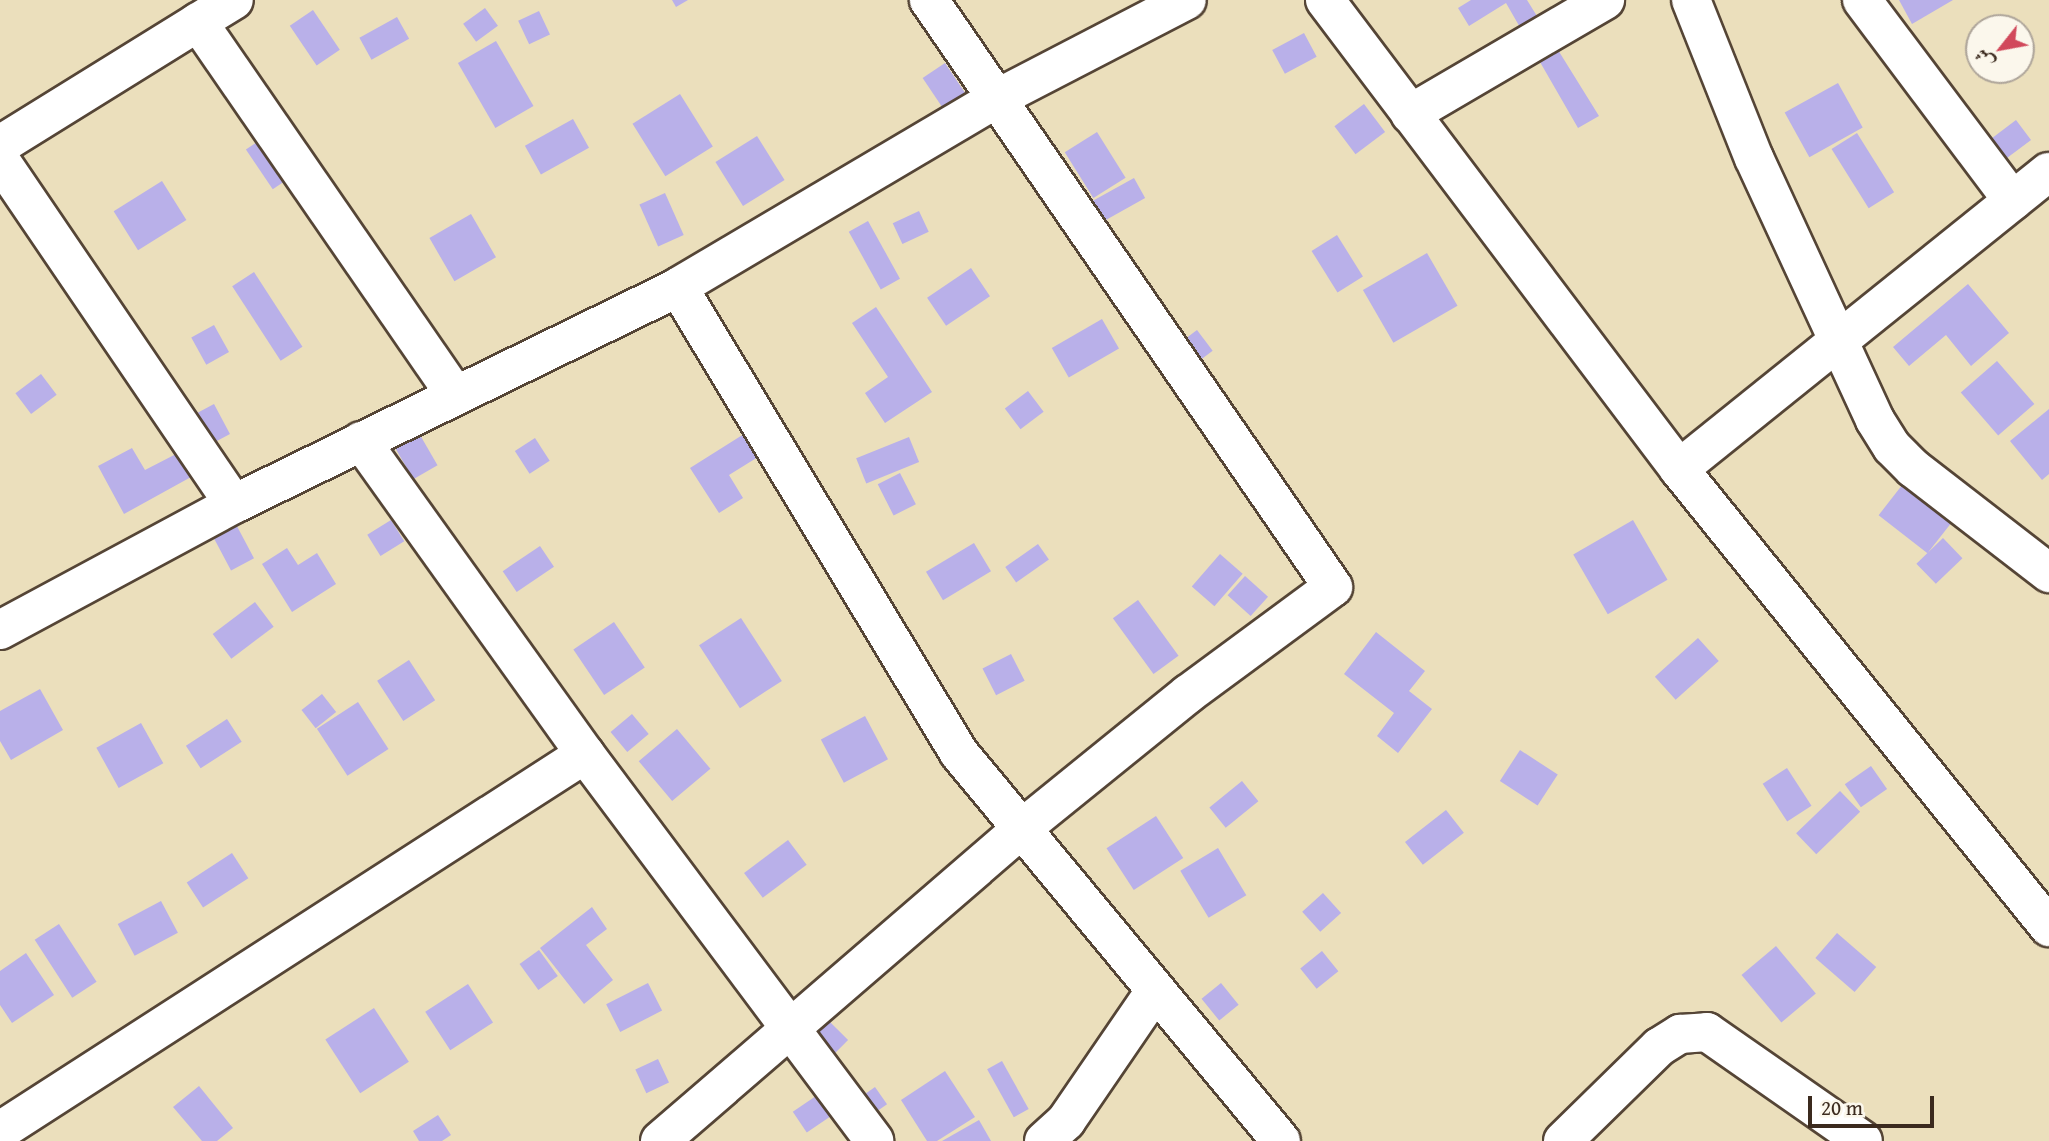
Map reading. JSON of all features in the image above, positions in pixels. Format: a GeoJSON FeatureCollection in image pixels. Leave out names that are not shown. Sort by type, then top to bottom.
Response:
{"type":"FeatureCollection","features":[{"type":"Feature","properties":{"kind":"street"},"geometry":{"type":"LineString","coordinates":[[0,145],[234,0]]}},
{"type":"Feature","properties":{"kind":"street"},"geometry":{"type":"LineString","coordinates":[[660,1141],[793,1030],[1020,830],[1188,694],[1333,587],[994,100],[929,0]]}},
{"type":"Feature","properties":{"kind":"street"},"geometry":{"type":"LineString","coordinates":[[0,631],[234,504],[678,287],[994,100],[1187,0]]}},
{"type":"Feature","properties":{"kind":"street"},"geometry":{"type":"LineString","coordinates":[[1325,0],[1679,469],[2049,927]]}},
{"type":"Feature","properties":{"kind":"street"},"geometry":{"type":"LineString","coordinates":[[1410,114],[1605,0]]}},
{"type":"Feature","properties":{"kind":"street"},"geometry":{"type":"LineString","coordinates":[[1691,0],[1754,158],[1838,346],[1892,447],[2049,573]]}},
{"type":"Feature","properties":{"kind":"street"},"geometry":{"type":"LineString","coordinates":[[1862,0],[2013,201]]}},
{"type":"Feature","properties":{"kind":"street"},"geometry":{"type":"LineString","coordinates":[[198,22],[455,394]]}},
{"type":"Feature","properties":{"kind":"street"},"geometry":{"type":"LineString","coordinates":[[0,160],[234,504]]}},
{"type":"Feature","properties":{"kind":"street"},"geometry":{"type":"LineString","coordinates":[[1679,469],[1838,346],[2049,172]]}},
{"type":"Feature","properties":{"kind":"street"},"geometry":{"type":"LineString","coordinates":[[678,287],[959,753],[1020,830],[1281,1141]]}},
{"type":"Feature","properties":{"kind":"street"},"geometry":{"type":"LineString","coordinates":[[361,441],[585,754],[874,1141]]}},
{"type":"Feature","properties":{"kind":"street"},"geometry":{"type":"LineString","coordinates":[[0,1131],[585,754]]}},
{"type":"Feature","properties":{"kind":"street"},"geometry":{"type":"LineString","coordinates":[[1044,1141],[1066,1121],[1155,992]]}},
{"type":"Feature","properties":{"kind":"street"},"geometry":{"type":"LineString","coordinates":[[1563,1141],[1658,1046],[1680,1034],[1707,1032],[1863,1141]]}},
{"type":"Feature","properties":{"kind":"building"},"geometry":{"type":"Polygon","coordinates":[[[672,0],[688,0],[676,7],[672,0]]]}},
{"type":"Feature","properties":{"kind":"building"},"geometry":{"type":"Polygon","coordinates":[[[1471,0],[1527,0],[1599,116],[1578,128],[1506,3],[1469,26],[1458,8],[1471,0]]]}},
{"type":"Feature","properties":{"kind":"building"},"geometry":{"type":"Polygon","coordinates":[[[1899,0],[1953,0],[1912,24],[1899,0]]]}},
{"type":"Feature","properties":{"kind":"building"},"geometry":{"type":"Polygon","coordinates":[[[485,8],[498,26],[476,42],[463,24],[485,8]]]}},
{"type":"Feature","properties":{"kind":"building"},"geometry":{"type":"Polygon","coordinates":[[[313,10],[340,50],[317,65],[290,26],[313,10]]]}},
{"type":"Feature","properties":{"kind":"building"},"geometry":{"type":"Polygon","coordinates":[[[539,11],[550,35],[529,44],[518,21],[539,11]]]}},
{"type":"Feature","properties":{"kind":"building"},"geometry":{"type":"Polygon","coordinates":[[[397,17],[409,39],[372,60],[359,38],[397,17]]]}},
{"type":"Feature","properties":{"kind":"building"},"geometry":{"type":"Polygon","coordinates":[[[1304,33],[1317,57],[1285,74],[1272,50],[1304,33]]]}},
{"type":"Feature","properties":{"kind":"building"},"geometry":{"type":"Polygon","coordinates":[[[496,41],[534,106],[495,128],[458,63],[496,41]]]}},
{"type":"Feature","properties":{"kind":"building"},"geometry":{"type":"Polygon","coordinates":[[[945,63],[969,99],[947,114],[923,78],[945,63]]]}},
{"type":"Feature","properties":{"kind":"building"},"geometry":{"type":"Polygon","coordinates":[[[1838,83],[1863,128],[1809,157],[1785,113],[1838,83]]]}},
{"type":"Feature","properties":{"kind":"building"},"geometry":{"type":"Polygon","coordinates":[[[680,94],[713,147],[665,176],[633,124],[680,94]]]}},
{"type":"Feature","properties":{"kind":"building"},"geometry":{"type":"Polygon","coordinates":[[[1364,104],[1385,132],[1356,154],[1334,126],[1364,104]]]}},
{"type":"Feature","properties":{"kind":"building"},"geometry":{"type":"Polygon","coordinates":[[[573,119],[589,148],[541,175],[525,146],[573,119]]]}},
{"type":"Feature","properties":{"kind":"building"},"geometry":{"type":"Polygon","coordinates":[[[2016,120],[2031,140],[2006,159],[1991,139],[2016,120]]]}},
{"type":"Feature","properties":{"kind":"building"},"geometry":{"type":"Polygon","coordinates":[[[1097,132],[1126,178],[1093,198],[1065,152],[1097,132]]]}},
{"type":"Feature","properties":{"kind":"building"},"geometry":{"type":"Polygon","coordinates":[[[1857,133],[1894,192],[1869,208],[1832,149],[1857,133]]]}},
{"type":"Feature","properties":{"kind":"building"},"geometry":{"type":"Polygon","coordinates":[[[757,136],[785,180],[743,206],[715,162],[757,136]]]}},
{"type":"Feature","properties":{"kind":"building"},"geometry":{"type":"Polygon","coordinates":[[[260,140],[287,180],[273,189],[246,150],[260,140]]]}},
{"type":"Feature","properties":{"kind":"building"},"geometry":{"type":"Polygon","coordinates":[[[1134,178],[1145,198],[1103,221],[1092,201],[1134,178]]]}},
{"type":"Feature","properties":{"kind":"building"},"geometry":{"type":"Polygon","coordinates":[[[162,181],[186,220],[138,250],[114,211],[162,181]]]}},
{"type":"Feature","properties":{"kind":"building"},"geometry":{"type":"Polygon","coordinates":[[[665,193],[684,235],[658,246],[639,204],[665,193]]]}},
{"type":"Feature","properties":{"kind":"building"},"geometry":{"type":"Polygon","coordinates":[[[919,211],[929,232],[902,244],[893,223],[919,211]]]}},
{"type":"Feature","properties":{"kind":"building"},"geometry":{"type":"Polygon","coordinates":[[[471,214],[496,257],[454,281],[429,238],[471,214]]]}},
{"type":"Feature","properties":{"kind":"building"},"geometry":{"type":"Polygon","coordinates":[[[868,221],[900,279],[881,289],[849,232],[868,221]]]}},
{"type":"Feature","properties":{"kind":"building"},"geometry":{"type":"Polygon","coordinates":[[[1337,235],[1363,277],[1338,292],[1312,251],[1337,235]]]}},
{"type":"Feature","properties":{"kind":"building"},"geometry":{"type":"Polygon","coordinates":[[[1427,253],[1458,306],[1393,343],[1363,290],[1427,253]]]}},
{"type":"Feature","properties":{"kind":"building"},"geometry":{"type":"Polygon","coordinates":[[[971,268],[990,296],[946,326],[927,298],[971,268]]]}},
{"type":"Feature","properties":{"kind":"building"},"geometry":{"type":"Polygon","coordinates":[[[254,272],[302,347],[281,361],[232,286],[254,272]]]}},
{"type":"Feature","properties":{"kind":"building"},"geometry":{"type":"Polygon","coordinates":[[[1968,284],[2009,333],[1971,366],[1946,335],[1909,366],[1893,347],[1968,284]]]}},
{"type":"Feature","properties":{"kind":"building"},"geometry":{"type":"Polygon","coordinates":[[[876,307],[932,392],[885,423],[865,393],[888,377],[852,323],[876,307]]]}},
{"type":"Feature","properties":{"kind":"building"},"geometry":{"type":"Polygon","coordinates":[[[1102,319],[1119,348],[1069,377],[1052,348],[1102,319]]]}},
{"type":"Feature","properties":{"kind":"building"},"geometry":{"type":"Polygon","coordinates":[[[214,325],[229,352],[206,365],[191,338],[214,325]]]}},
{"type":"Feature","properties":{"kind":"building"},"geometry":{"type":"Polygon","coordinates":[[[1197,330],[1213,351],[1193,366],[1177,345],[1197,330]]]}},
{"type":"Feature","properties":{"kind":"building"},"geometry":{"type":"Polygon","coordinates":[[[1997,361],[2034,404],[1998,436],[1961,392],[1997,361]]]}},
{"type":"Feature","properties":{"kind":"building"},"geometry":{"type":"Polygon","coordinates":[[[41,374],[57,395],[31,414],[15,393],[41,374]]]}},
{"type":"Feature","properties":{"kind":"building"},"geometry":{"type":"Polygon","coordinates":[[[1028,391],[1044,412],[1020,429],[1005,408],[1028,391]]]}},
{"type":"Feature","properties":{"kind":"building"},"geometry":{"type":"Polygon","coordinates":[[[214,404],[230,434],[206,447],[190,417],[214,404]]]}},
{"type":"Feature","properties":{"kind":"building"},"geometry":{"type":"Polygon","coordinates":[[[2049,409],[2049,474],[2042,480],[2010,441],[2049,409]]]}},
{"type":"Feature","properties":{"kind":"building"},"geometry":{"type":"Polygon","coordinates":[[[416,428],[437,465],[413,479],[392,442],[416,428]]]}},
{"type":"Feature","properties":{"kind":"building"},"geometry":{"type":"Polygon","coordinates":[[[744,434],[758,457],[729,475],[743,498],[719,513],[690,468],[744,434]]]}},
{"type":"Feature","properties":{"kind":"building"},"geometry":{"type":"Polygon","coordinates":[[[909,437],[919,462],[866,483],[856,458],[909,437]]]}},
{"type":"Feature","properties":{"kind":"building"},"geometry":{"type":"Polygon","coordinates":[[[535,438],[550,461],[530,474],[515,451],[535,438]]]}},
{"type":"Feature","properties":{"kind":"building"},"geometry":{"type":"Polygon","coordinates":[[[132,448],[145,470],[178,453],[191,477],[124,514],[98,466],[132,448]]]}},
{"type":"Feature","properties":{"kind":"building"},"geometry":{"type":"Polygon","coordinates":[[[900,473],[916,504],[894,516],[878,484],[900,473]]]}},
{"type":"Feature","properties":{"kind":"building"},"geometry":{"type":"Polygon","coordinates":[[[1910,475],[1959,513],[1927,553],[1879,515],[1910,475]]]}},
{"type":"Feature","properties":{"kind":"building"},"geometry":{"type":"Polygon","coordinates":[[[231,515],[254,558],[231,570],[208,527],[231,515]]]}},
{"type":"Feature","properties":{"kind":"building"},"geometry":{"type":"Polygon","coordinates":[[[391,520],[404,541],[381,556],[367,535],[391,520]]]}},
{"type":"Feature","properties":{"kind":"building"},"geometry":{"type":"Polygon","coordinates":[[[1633,520],[1668,580],[1608,614],[1573,554],[1633,520]]]}},
{"type":"Feature","properties":{"kind":"building"},"geometry":{"type":"Polygon","coordinates":[[[1943,538],[1962,558],[1936,584],[1916,564],[1943,538]]]}},
{"type":"Feature","properties":{"kind":"building"},"geometry":{"type":"Polygon","coordinates":[[[974,543],[991,571],[943,600],[926,572],[974,543]]]}},
{"type":"Feature","properties":{"kind":"building"},"geometry":{"type":"Polygon","coordinates":[[[1038,544],[1049,560],[1016,583],[1005,567],[1038,544]]]}},
{"type":"Feature","properties":{"kind":"building"},"geometry":{"type":"Polygon","coordinates":[[[540,546],[554,567],[517,592],[503,571],[540,546]]]}},
{"type":"Feature","properties":{"kind":"building"},"geometry":{"type":"Polygon","coordinates":[[[287,548],[298,565],[317,553],[336,584],[292,612],[262,564],[287,548]]]}},
{"type":"Feature","properties":{"kind":"building"},"geometry":{"type":"Polygon","coordinates":[[[1220,554],[1243,574],[1214,606],[1192,586],[1220,554]]]}},
{"type":"Feature","properties":{"kind":"building"},"geometry":{"type":"Polygon","coordinates":[[[1245,576],[1268,597],[1251,616],[1228,595],[1245,576]]]}},
{"type":"Feature","properties":{"kind":"building"},"geometry":{"type":"Polygon","coordinates":[[[1138,600],[1179,656],[1153,674],[1113,618],[1138,600]]]}},
{"type":"Feature","properties":{"kind":"building"},"geometry":{"type":"Polygon","coordinates":[[[255,602],[274,627],[231,659],[213,634],[255,602]]]}},
{"type":"Feature","properties":{"kind":"building"},"geometry":{"type":"Polygon","coordinates":[[[741,618],[782,681],[740,708],[699,645],[741,618]]]}},
{"type":"Feature","properties":{"kind":"building"},"geometry":{"type":"Polygon","coordinates":[[[614,622],[645,668],[604,695],[573,649],[614,622]]]}},
{"type":"Feature","properties":{"kind":"building"},"geometry":{"type":"Polygon","coordinates":[[[1376,632],[1425,671],[1409,691],[1432,709],[1398,753],[1377,736],[1394,713],[1344,674],[1376,632]]]}},
{"type":"Feature","properties":{"kind":"building"},"geometry":{"type":"Polygon","coordinates":[[[1698,638],[1719,661],[1676,700],[1655,677],[1698,638]]]}},
{"type":"Feature","properties":{"kind":"building"},"geometry":{"type":"Polygon","coordinates":[[[1011,654],[1025,681],[996,695],[982,669],[1011,654]]]}},
{"type":"Feature","properties":{"kind":"building"},"geometry":{"type":"Polygon","coordinates":[[[409,660],[435,700],[403,721],[377,681],[409,660]]]}},
{"type":"Feature","properties":{"kind":"building"},"geometry":{"type":"Polygon","coordinates":[[[40,689],[63,730],[11,760],[0,741],[0,711],[40,689]]]}},
{"type":"Feature","properties":{"kind":"building"},"geometry":{"type":"Polygon","coordinates":[[[322,694],[336,712],[316,728],[302,710],[322,694]]]}},
{"type":"Feature","properties":{"kind":"building"},"geometry":{"type":"Polygon","coordinates":[[[358,702],[388,749],[347,776],[317,729],[358,702]]]}},
{"type":"Feature","properties":{"kind":"building"},"geometry":{"type":"Polygon","coordinates":[[[632,714],[649,734],[627,752],[611,732],[632,714]]]}},
{"type":"Feature","properties":{"kind":"building"},"geometry":{"type":"Polygon","coordinates":[[[865,716],[888,759],[844,783],[821,739],[865,716]]]}},
{"type":"Feature","properties":{"kind":"building"},"geometry":{"type":"Polygon","coordinates":[[[227,719],[242,742],[201,768],[186,746],[227,719]]]}},
{"type":"Feature","properties":{"kind":"building"},"geometry":{"type":"Polygon","coordinates":[[[141,723],[163,763],[119,788],[96,748],[141,723]]]}},
{"type":"Feature","properties":{"kind":"building"},"geometry":{"type":"Polygon","coordinates":[[[677,729],[710,769],[672,801],[639,761],[677,729]]]}},
{"type":"Feature","properties":{"kind":"building"},"geometry":{"type":"Polygon","coordinates":[[[1520,750],[1558,775],[1538,806],[1500,781],[1520,750]]]}},
{"type":"Feature","properties":{"kind":"building"},"geometry":{"type":"Polygon","coordinates":[[[1871,766],[1887,789],[1861,807],[1845,784],[1871,766]]]}},
{"type":"Feature","properties":{"kind":"building"},"geometry":{"type":"Polygon","coordinates":[[[1787,768],[1812,806],[1787,822],[1763,784],[1787,768]]]}},
{"type":"Feature","properties":{"kind":"building"},"geometry":{"type":"Polygon","coordinates":[[[1242,781],[1258,801],[1226,828],[1209,807],[1242,781]]]}},
{"type":"Feature","properties":{"kind":"building"},"geometry":{"type":"Polygon","coordinates":[[[1840,791],[1860,812],[1816,854],[1796,833],[1840,791]]]}},
{"type":"Feature","properties":{"kind":"building"},"geometry":{"type":"Polygon","coordinates":[[[1446,810],[1464,833],[1423,865],[1405,842],[1446,810]]]}},
{"type":"Feature","properties":{"kind":"building"},"geometry":{"type":"Polygon","coordinates":[[[1156,816],[1183,858],[1134,890],[1107,848],[1156,816]]]}},
{"type":"Feature","properties":{"kind":"building"},"geometry":{"type":"Polygon","coordinates":[[[788,840],[807,865],[763,898],[744,873],[788,840]]]}},
{"type":"Feature","properties":{"kind":"building"},"geometry":{"type":"Polygon","coordinates":[[[1218,848],[1246,895],[1209,918],[1180,871],[1218,848]]]}},
{"type":"Feature","properties":{"kind":"building"},"geometry":{"type":"Polygon","coordinates":[[[232,853],[248,878],[203,908],[187,882],[232,853]]]}},
{"type":"Feature","properties":{"kind":"building"},"geometry":{"type":"Polygon","coordinates":[[[1323,893],[1341,913],[1320,932],[1302,912],[1323,893]]]}},
{"type":"Feature","properties":{"kind":"building"},"geometry":{"type":"Polygon","coordinates":[[[161,901],[178,933],[135,956],[118,924],[161,901]]]}},
{"type":"Feature","properties":{"kind":"building"},"geometry":{"type":"Polygon","coordinates":[[[592,907],[607,929],[586,945],[613,980],[584,1004],[540,948],[592,907]]]}},
{"type":"Feature","properties":{"kind":"building"},"geometry":{"type":"Polygon","coordinates":[[[59,924],[97,982],[72,998],[35,940],[59,924]]]}},
{"type":"Feature","properties":{"kind":"building"},"geometry":{"type":"Polygon","coordinates":[[[1837,933],[1876,967],[1855,992],[1815,958],[1837,933]]]}},
{"type":"Feature","properties":{"kind":"building"},"geometry":{"type":"Polygon","coordinates":[[[1776,946],[1816,993],[1781,1022],[1742,975],[1776,946]]]}},
{"type":"Feature","properties":{"kind":"building"},"geometry":{"type":"Polygon","coordinates":[[[539,950],[558,976],[538,990],[520,964],[539,950]]]}},
{"type":"Feature","properties":{"kind":"building"},"geometry":{"type":"Polygon","coordinates":[[[1322,951],[1338,971],[1317,989],[1300,969],[1322,951]]]}},
{"type":"Feature","properties":{"kind":"building"},"geometry":{"type":"Polygon","coordinates":[[[26,953],[54,995],[12,1023],[0,1005],[0,971],[26,953]]]}},
{"type":"Feature","properties":{"kind":"building"},"geometry":{"type":"Polygon","coordinates":[[[648,983],[662,1011],[620,1032],[606,1004],[648,983]]]}},
{"type":"Feature","properties":{"kind":"building"},"geometry":{"type":"Polygon","coordinates":[[[1221,983],[1239,1005],[1219,1020],[1202,999],[1221,983]]]}},
{"type":"Feature","properties":{"kind":"building"},"geometry":{"type":"Polygon","coordinates":[[[468,984],[493,1023],[450,1050],[425,1012],[468,984]]]}},
{"type":"Feature","properties":{"kind":"building"},"geometry":{"type":"Polygon","coordinates":[[[374,1008],[409,1062],[360,1093],[325,1040],[374,1008]]]}},
{"type":"Feature","properties":{"kind":"building"},"geometry":{"type":"Polygon","coordinates":[[[829,1021],[848,1040],[827,1061],[808,1042],[829,1021]]]}},
{"type":"Feature","properties":{"kind":"building"},"geometry":{"type":"Polygon","coordinates":[[[658,1059],[669,1083],[646,1093],[635,1070],[658,1059]]]}},
{"type":"Feature","properties":{"kind":"building"},"geometry":{"type":"Polygon","coordinates":[[[1002,1061],[1029,1109],[1014,1117],[987,1069],[1002,1061]]]}},
{"type":"Feature","properties":{"kind":"building"},"geometry":{"type":"Polygon","coordinates":[[[945,1071],[975,1117],[937,1141],[927,1141],[901,1100],[945,1071]]]}},
{"type":"Feature","properties":{"kind":"building"},"geometry":{"type":"Polygon","coordinates":[[[199,1086],[233,1128],[217,1141],[202,1141],[173,1107],[199,1086]]]}},
{"type":"Feature","properties":{"kind":"building"},"geometry":{"type":"Polygon","coordinates":[[[875,1087],[887,1104],[866,1119],[854,1102],[875,1087]]]}},
{"type":"Feature","properties":{"kind":"building"},"geometry":{"type":"Polygon","coordinates":[[[816,1096],[830,1117],[807,1132],[793,1112],[816,1096]]]}},
{"type":"Feature","properties":{"kind":"building"},"geometry":{"type":"Polygon","coordinates":[[[438,1115],[451,1135],[442,1141],[419,1141],[413,1131],[438,1115]]]}},
{"type":"Feature","properties":{"kind":"building"},"geometry":{"type":"Polygon","coordinates":[[[979,1120],[991,1141],[942,1141],[979,1120]]]}}]}
